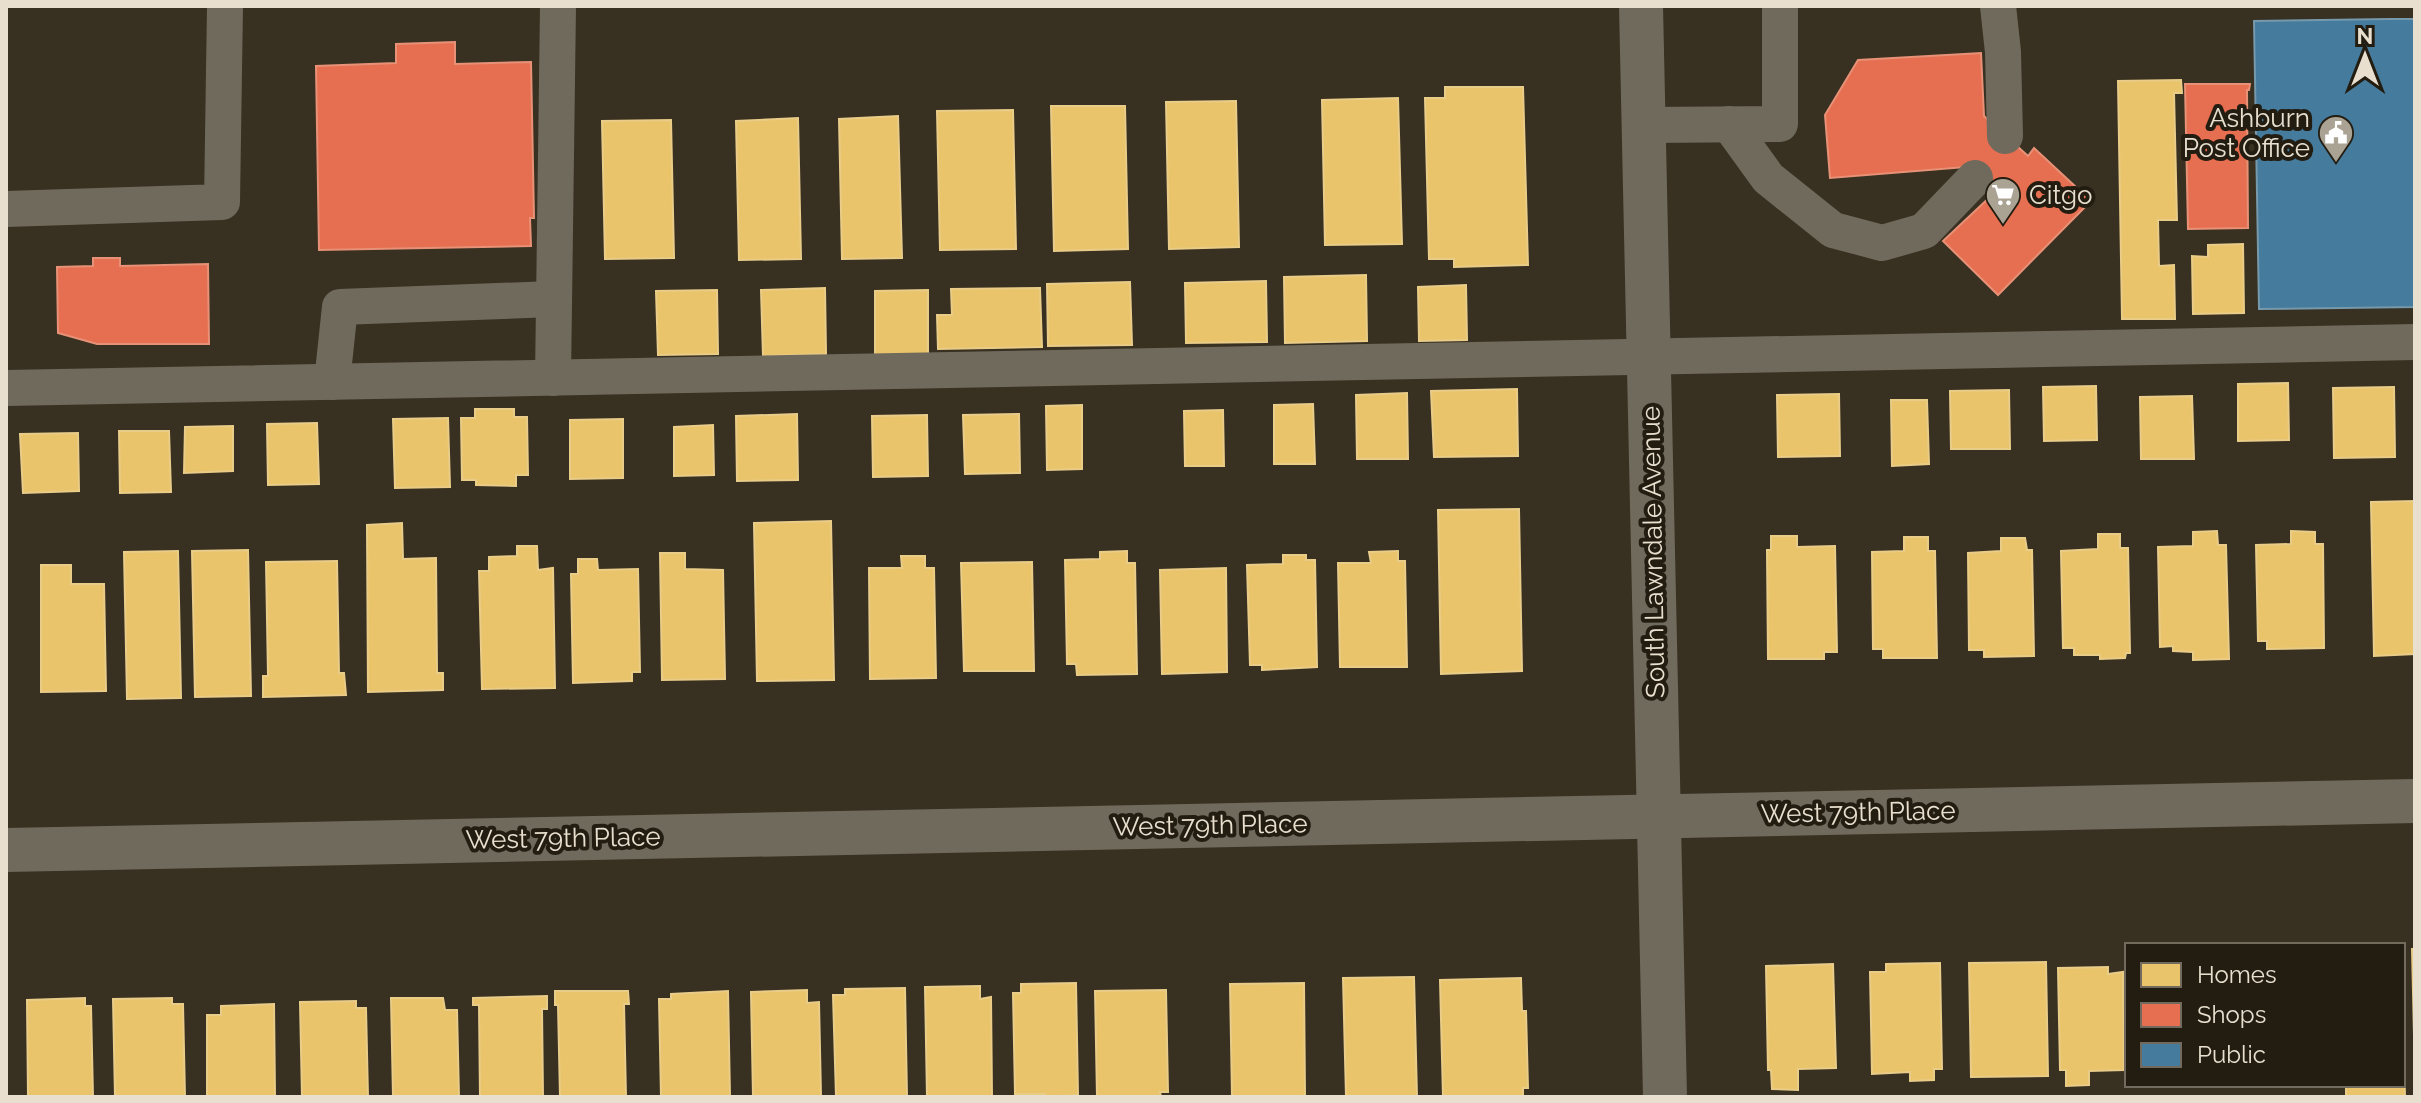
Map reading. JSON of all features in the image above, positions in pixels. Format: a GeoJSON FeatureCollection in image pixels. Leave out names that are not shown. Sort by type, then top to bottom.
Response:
{"type":"FeatureCollection","features":[{"type":"Feature","properties":{"kind":"street","name":"South Lawndale Avenue"},"geometry":{"type":"LineString","coordinates":[[1641,6],[1665,1097]]}},
{"type":"Feature","properties":{"kind":"street","name":"West 79th Place"},"geometry":{"type":"LineString","coordinates":[[6,850],[2415,801]]}},
{"type":"Feature","properties":{"kind":"lane"},"geometry":{"type":"LineString","coordinates":[[6,209],[222,202],[225,6]]}},
{"type":"Feature","properties":{"kind":"lane"},"geometry":{"type":"LineString","coordinates":[[553,378],[558,6]]}},
{"type":"Feature","properties":{"kind":"lane"},"geometry":{"type":"LineString","coordinates":[[1644,125],[1780,124],[1780,6]]}},
{"type":"Feature","properties":{"kind":"lane"},"geometry":{"type":"LineString","coordinates":[[1998,6],[2003,52],[2005,136]]}},
{"type":"Feature","properties":{"kind":"lane"},"geometry":{"type":"LineString","coordinates":[[1729,124],[1768,178],[1833,230],[1882,243],[1924,231],[1975,178]]}},
{"type":"Feature","properties":{"kind":"lane"},"geometry":{"type":"LineString","coordinates":[[332,382],[340,307],[553,299]]}},
{"type":"Feature","properties":{"kind":"lane"},"geometry":{"type":"LineString","coordinates":[[6,388],[2415,342]]}},
{"type":"Feature","properties":{"kind":"building: Homes"},"geometry":{"type":"Polygon","coordinates":[[[2181,80],[2182,93],[2174,93],[2177,220],[2158,220],[2159,266],[2174,265],[2175,319],[2122,319],[2118,81],[2181,80]]]}},
{"type":"Feature","properties":{"kind":"building: Homes"},"geometry":{"type":"Polygon","coordinates":[[[1445,87],[1523,87],[1528,265],[1454,267],[1454,259],[1429,259],[1425,98],[1445,98],[1445,87]]]}},
{"type":"Feature","properties":{"kind":"building: Homes"},"geometry":{"type":"Polygon","coordinates":[[[1398,98],[1402,244],[1325,245],[1322,100],[1398,98]]]}},
{"type":"Feature","properties":{"kind":"building: Homes"},"geometry":{"type":"Polygon","coordinates":[[[1236,101],[1239,247],[1169,249],[1166,102],[1236,101]]]}},
{"type":"Feature","properties":{"kind":"building: Homes"},"geometry":{"type":"Polygon","coordinates":[[[1051,106],[1125,106],[1128,249],[1054,251],[1051,106]]]}},
{"type":"Feature","properties":{"kind":"building: Homes"},"geometry":{"type":"Polygon","coordinates":[[[1013,110],[1016,249],[940,250],[937,111],[1013,110]]]}},
{"type":"Feature","properties":{"kind":"building: Homes"},"geometry":{"type":"Polygon","coordinates":[[[898,116],[902,258],[842,259],[839,119],[898,116]]]}},
{"type":"Feature","properties":{"kind":"building: Homes"},"geometry":{"type":"Polygon","coordinates":[[[798,118],[801,259],[739,260],[736,121],[798,118]]]}},
{"type":"Feature","properties":{"kind":"building: Homes"},"geometry":{"type":"Polygon","coordinates":[[[671,120],[674,258],[605,259],[602,121],[671,120]]]}},
{"type":"Feature","properties":{"kind":"building: Homes"},"geometry":{"type":"Polygon","coordinates":[[[2243,244],[2244,313],[2193,314],[2192,256],[2208,257],[2208,245],[2243,244]]]}},
{"type":"Feature","properties":{"kind":"building: Homes"},"geometry":{"type":"Polygon","coordinates":[[[1366,275],[1367,341],[1285,343],[1284,277],[1366,275]]]}},
{"type":"Feature","properties":{"kind":"building: Homes"},"geometry":{"type":"Polygon","coordinates":[[[1266,281],[1267,342],[1186,343],[1185,283],[1266,281]]]}},
{"type":"Feature","properties":{"kind":"building: Homes"},"geometry":{"type":"Polygon","coordinates":[[[1130,282],[1132,345],[1048,346],[1047,284],[1130,282]]]}},
{"type":"Feature","properties":{"kind":"building: Homes"},"geometry":{"type":"Polygon","coordinates":[[[1466,285],[1467,340],[1419,341],[1418,287],[1466,285]]]}},
{"type":"Feature","properties":{"kind":"building: Homes"},"geometry":{"type":"Polygon","coordinates":[[[825,288],[826,354],[763,356],[761,290],[825,288]]]}},
{"type":"Feature","properties":{"kind":"building: Homes"},"geometry":{"type":"Polygon","coordinates":[[[1040,288],[1042,347],[938,349],[937,315],[952,315],[951,289],[1040,288]]]}},
{"type":"Feature","properties":{"kind":"building: Homes"},"geometry":{"type":"Polygon","coordinates":[[[717,290],[718,354],[658,355],[656,291],[717,290]]]}},
{"type":"Feature","properties":{"kind":"building: Homes"},"geometry":{"type":"Polygon","coordinates":[[[928,290],[928,354],[875,355],[875,291],[928,290]]]}},
{"type":"Feature","properties":{"kind":"building: Homes"},"geometry":{"type":"Polygon","coordinates":[[[2288,383],[2289,440],[2238,441],[2238,384],[2288,383]]]}},
{"type":"Feature","properties":{"kind":"building: Homes"},"geometry":{"type":"Polygon","coordinates":[[[2096,386],[2097,440],[2044,441],[2043,387],[2096,386]]]}},
{"type":"Feature","properties":{"kind":"building: Homes"},"geometry":{"type":"Polygon","coordinates":[[[2394,387],[2395,457],[2334,458],[2333,388],[2394,387]]]}},
{"type":"Feature","properties":{"kind":"building: Homes"},"geometry":{"type":"Polygon","coordinates":[[[1517,389],[1518,456],[1434,457],[1431,391],[1517,389]]]}},
{"type":"Feature","properties":{"kind":"building: Homes"},"geometry":{"type":"Polygon","coordinates":[[[2009,390],[2010,449],[1951,449],[1950,391],[2009,390]]]}},
{"type":"Feature","properties":{"kind":"building: Homes"},"geometry":{"type":"Polygon","coordinates":[[[1407,393],[1408,459],[1357,459],[1356,395],[1407,393]]]}},
{"type":"Feature","properties":{"kind":"building: Homes"},"geometry":{"type":"Polygon","coordinates":[[[1839,394],[1840,456],[1778,457],[1777,395],[1839,394]]]}},
{"type":"Feature","properties":{"kind":"building: Homes"},"geometry":{"type":"Polygon","coordinates":[[[2192,396],[2194,459],[2141,459],[2140,397],[2192,396]]]}},
{"type":"Feature","properties":{"kind":"building: Homes"},"geometry":{"type":"Polygon","coordinates":[[[1891,400],[1927,400],[1929,464],[1892,466],[1891,400]]]}},
{"type":"Feature","properties":{"kind":"building: Homes"},"geometry":{"type":"Polygon","coordinates":[[[1313,404],[1315,464],[1274,464],[1274,405],[1313,404]]]}},
{"type":"Feature","properties":{"kind":"building: Homes"},"geometry":{"type":"Polygon","coordinates":[[[1082,405],[1082,469],[1047,470],[1046,406],[1082,405]]]}},
{"type":"Feature","properties":{"kind":"building: Homes"},"geometry":{"type":"Polygon","coordinates":[[[475,409],[514,409],[514,417],[527,417],[528,475],[516,475],[516,486],[476,485],[476,480],[462,480],[461,418],[475,418],[475,409]]]}},
{"type":"Feature","properties":{"kind":"building: Homes"},"geometry":{"type":"Polygon","coordinates":[[[1223,410],[1224,466],[1185,466],[1184,411],[1223,410]]]}},
{"type":"Feature","properties":{"kind":"building: Homes"},"geometry":{"type":"Polygon","coordinates":[[[797,414],[798,480],[737,481],[736,416],[797,414]]]}},
{"type":"Feature","properties":{"kind":"building: Homes"},"geometry":{"type":"Polygon","coordinates":[[[1019,414],[1020,473],[965,474],[963,415],[1019,414]]]}},
{"type":"Feature","properties":{"kind":"building: Homes"},"geometry":{"type":"Polygon","coordinates":[[[927,415],[928,476],[873,477],[872,416],[927,415]]]}},
{"type":"Feature","properties":{"kind":"building: Homes"},"geometry":{"type":"Polygon","coordinates":[[[448,418],[450,487],[395,488],[393,419],[448,418]]]}},
{"type":"Feature","properties":{"kind":"building: Homes"},"geometry":{"type":"Polygon","coordinates":[[[623,419],[623,478],[570,479],[570,420],[623,419]]]}},
{"type":"Feature","properties":{"kind":"building: Homes"},"geometry":{"type":"Polygon","coordinates":[[[317,423],[319,484],[268,485],[267,424],[317,423]]]}},
{"type":"Feature","properties":{"kind":"building: Homes"},"geometry":{"type":"Polygon","coordinates":[[[713,425],[714,475],[674,476],[674,427],[713,425]]]}},
{"type":"Feature","properties":{"kind":"building: Homes"},"geometry":{"type":"Polygon","coordinates":[[[233,426],[233,471],[184,473],[185,427],[233,426]]]}},
{"type":"Feature","properties":{"kind":"building: Homes"},"geometry":{"type":"Polygon","coordinates":[[[119,431],[169,431],[171,492],[120,493],[119,431]]]}},
{"type":"Feature","properties":{"kind":"building: Homes"},"geometry":{"type":"Polygon","coordinates":[[[78,433],[79,491],[23,493],[20,434],[78,433]]]}},
{"type":"Feature","properties":{"kind":"building: Homes"},"geometry":{"type":"Polygon","coordinates":[[[2415,501],[2415,654],[2374,656],[2371,502],[2415,501]]]}},
{"type":"Feature","properties":{"kind":"building: Homes"},"geometry":{"type":"Polygon","coordinates":[[[1519,509],[1522,671],[1441,674],[1438,510],[1519,509]]]}},
{"type":"Feature","properties":{"kind":"building: Homes"},"geometry":{"type":"Polygon","coordinates":[[[831,521],[834,680],[757,681],[754,523],[831,521]]]}},
{"type":"Feature","properties":{"kind":"building: Homes"},"geometry":{"type":"Polygon","coordinates":[[[402,523],[403,559],[436,558],[437,673],[443,673],[443,690],[368,692],[367,525],[402,523]]]}},
{"type":"Feature","properties":{"kind":"building: Homes"},"geometry":{"type":"Polygon","coordinates":[[[2217,531],[2218,545],[2226,545],[2229,659],[2193,660],[2193,652],[2173,651],[2173,646],[2160,647],[2158,547],[2193,546],[2193,532],[2217,531]]]}},
{"type":"Feature","properties":{"kind":"building: Homes"},"geometry":{"type":"Polygon","coordinates":[[[2291,531],[2315,532],[2315,544],[2323,544],[2324,648],[2267,649],[2267,641],[2258,641],[2256,545],[2291,544],[2291,531]]]}},
{"type":"Feature","properties":{"kind":"building: Homes"},"geometry":{"type":"Polygon","coordinates":[[[2098,534],[2120,534],[2120,548],[2128,548],[2130,653],[2126,653],[2125,658],[2100,659],[2100,655],[2074,655],[2074,648],[2063,648],[2061,551],[2098,549],[2098,534]]]}},
{"type":"Feature","properties":{"kind":"building: Homes"},"geometry":{"type":"Polygon","coordinates":[[[1771,536],[1797,536],[1797,547],[1835,546],[1837,652],[1824,652],[1824,659],[1768,659],[1767,550],[1771,550],[1771,536]]]}},
{"type":"Feature","properties":{"kind":"building: Homes"},"geometry":{"type":"Polygon","coordinates":[[[1904,537],[1928,537],[1928,551],[1935,551],[1937,658],[1883,658],[1883,649],[1873,649],[1872,552],[1904,551],[1904,537]]]}},
{"type":"Feature","properties":{"kind":"building: Homes"},"geometry":{"type":"Polygon","coordinates":[[[2001,538],[2025,538],[2027,550],[2032,550],[2034,656],[1984,657],[1984,650],[1969,650],[1968,553],[2001,551],[2001,538]]]}},
{"type":"Feature","properties":{"kind":"building: Homes"},"geometry":{"type":"Polygon","coordinates":[[[517,546],[537,546],[538,570],[553,568],[555,688],[482,689],[479,571],[489,571],[489,557],[517,556],[517,546]]]}},
{"type":"Feature","properties":{"kind":"building: Homes"},"geometry":{"type":"Polygon","coordinates":[[[248,550],[251,696],[195,697],[192,551],[248,550]]]}},
{"type":"Feature","properties":{"kind":"building: Homes"},"geometry":{"type":"Polygon","coordinates":[[[178,551],[181,698],[127,699],[124,552],[178,551]]]}},
{"type":"Feature","properties":{"kind":"building: Homes"},"geometry":{"type":"Polygon","coordinates":[[[1127,551],[1127,563],[1135,563],[1137,674],[1077,675],[1076,664],[1067,664],[1065,560],[1100,559],[1100,552],[1127,551]]]}},
{"type":"Feature","properties":{"kind":"building: Homes"},"geometry":{"type":"Polygon","coordinates":[[[1398,551],[1398,561],[1405,561],[1407,667],[1340,667],[1338,563],[1371,563],[1369,552],[1398,551]]]}},
{"type":"Feature","properties":{"kind":"building: Homes"},"geometry":{"type":"Polygon","coordinates":[[[660,553],[685,553],[685,569],[723,570],[725,679],[662,680],[660,553]]]}},
{"type":"Feature","properties":{"kind":"building: Homes"},"geometry":{"type":"Polygon","coordinates":[[[1283,555],[1306,555],[1306,560],[1315,560],[1317,667],[1262,670],[1262,665],[1250,665],[1247,565],[1283,564],[1283,555]]]}},
{"type":"Feature","properties":{"kind":"building: Homes"},"geometry":{"type":"Polygon","coordinates":[[[901,556],[925,556],[925,568],[934,568],[936,678],[870,679],[869,568],[902,568],[901,556]]]}},
{"type":"Feature","properties":{"kind":"building: Homes"},"geometry":{"type":"Polygon","coordinates":[[[578,559],[597,559],[598,570],[638,569],[640,672],[632,672],[632,681],[573,683],[571,574],[578,574],[578,559]]]}},
{"type":"Feature","properties":{"kind":"building: Homes"},"geometry":{"type":"Polygon","coordinates":[[[337,561],[339,673],[344,673],[346,695],[263,697],[263,676],[268,676],[266,562],[337,561]]]}},
{"type":"Feature","properties":{"kind":"building: Homes"},"geometry":{"type":"Polygon","coordinates":[[[1032,562],[1034,671],[964,671],[961,563],[1032,562]]]}},
{"type":"Feature","properties":{"kind":"building: Homes"},"geometry":{"type":"Polygon","coordinates":[[[41,565],[71,565],[71,584],[104,584],[106,691],[41,692],[41,565]]]}},
{"type":"Feature","properties":{"kind":"building: Homes"},"geometry":{"type":"Polygon","coordinates":[[[1226,568],[1227,672],[1162,674],[1160,570],[1226,568]]]}},
{"type":"Feature","properties":{"kind":"building: Homes"},"geometry":{"type":"Polygon","coordinates":[[[2412,949],[2415,949],[2415,1078],[2412,949]]]}},
{"type":"Feature","properties":{"kind":"building: Homes"},"geometry":{"type":"Polygon","coordinates":[[[2046,962],[2048,1076],[1971,1077],[1969,963],[2046,962]]]}},
{"type":"Feature","properties":{"kind":"building: Homes"},"geometry":{"type":"Polygon","coordinates":[[[1940,963],[1942,1069],[1934,1069],[1934,1080],[1910,1081],[1910,1072],[1872,1074],[1870,972],[1886,972],[1886,964],[1940,963]]]}},
{"type":"Feature","properties":{"kind":"building: Homes"},"geometry":{"type":"Polygon","coordinates":[[[1833,964],[1836,1068],[1798,1069],[1798,1090],[1772,1089],[1771,1070],[1768,1070],[1766,966],[1833,964]]]}},
{"type":"Feature","properties":{"kind":"building: Homes"},"geometry":{"type":"Polygon","coordinates":[[[2108,967],[2108,974],[2123,972],[2124,1070],[2089,1071],[2089,1085],[2066,1086],[2066,1070],[2060,1070],[2058,968],[2108,967]]]}},
{"type":"Feature","properties":{"kind":"building: Homes"},"geometry":{"type":"Polygon","coordinates":[[[1414,977],[1417,1097],[1346,1097],[1343,978],[1414,977]]]}},
{"type":"Feature","properties":{"kind":"building: Homes"},"geometry":{"type":"Polygon","coordinates":[[[1521,978],[1522,1011],[1526,1011],[1528,1088],[1523,1088],[1523,1097],[1443,1097],[1440,980],[1521,978]]]}},
{"type":"Feature","properties":{"kind":"building: Homes"},"geometry":{"type":"Polygon","coordinates":[[[1076,983],[1078,1095],[1045,1097],[1045,1094],[1015,1094],[1013,993],[1021,993],[1021,984],[1076,983]]]}},
{"type":"Feature","properties":{"kind":"building: Homes"},"geometry":{"type":"Polygon","coordinates":[[[1304,983],[1305,1097],[1232,1097],[1230,984],[1304,983]]]}},
{"type":"Feature","properties":{"kind":"building: Homes"},"geometry":{"type":"Polygon","coordinates":[[[980,986],[980,999],[991,997],[992,1097],[927,1097],[925,987],[980,986]]]}},
{"type":"Feature","properties":{"kind":"building: Homes"},"geometry":{"type":"Polygon","coordinates":[[[905,988],[907,1097],[836,1097],[833,995],[845,995],[845,989],[905,988]]]}},
{"type":"Feature","properties":{"kind":"building: Homes"},"geometry":{"type":"Polygon","coordinates":[[[807,990],[807,1003],[819,1002],[821,1096],[753,1097],[751,992],[807,990]]]}},
{"type":"Feature","properties":{"kind":"building: Homes"},"geometry":{"type":"Polygon","coordinates":[[[1166,990],[1168,1092],[1160,1092],[1161,1097],[1097,1097],[1095,991],[1166,990]]]}},
{"type":"Feature","properties":{"kind":"building: Homes"},"geometry":{"type":"Polygon","coordinates":[[[555,991],[628,991],[629,1004],[624,1004],[626,1097],[560,1097],[555,991]]]}},
{"type":"Feature","properties":{"kind":"building: Homes"},"geometry":{"type":"Polygon","coordinates":[[[728,991],[730,1097],[661,1097],[659,999],[671,999],[671,994],[728,991]]]}},
{"type":"Feature","properties":{"kind":"building: Homes"},"geometry":{"type":"Polygon","coordinates":[[[547,996],[547,1009],[542,1009],[543,1097],[480,1097],[479,1005],[473,1005],[473,998],[547,996]]]}},
{"type":"Feature","properties":{"kind":"building: Homes"},"geometry":{"type":"Polygon","coordinates":[[[85,998],[85,1006],[91,1006],[93,1097],[28,1097],[27,1000],[85,998]]]}},
{"type":"Feature","properties":{"kind":"building: Homes"},"geometry":{"type":"Polygon","coordinates":[[[172,998],[172,1004],[183,1004],[185,1097],[115,1097],[113,999],[172,998]]]}},
{"type":"Feature","properties":{"kind":"building: Homes"},"geometry":{"type":"Polygon","coordinates":[[[391,998],[443,998],[445,1010],[457,1010],[459,1097],[393,1097],[391,998]]]}},
{"type":"Feature","properties":{"kind":"building: Homes"},"geometry":{"type":"Polygon","coordinates":[[[356,1001],[356,1008],[366,1008],[368,1097],[302,1097],[300,1002],[356,1001]]]}},
{"type":"Feature","properties":{"kind":"building: Homes"},"geometry":{"type":"Polygon","coordinates":[[[274,1004],[275,1097],[207,1097],[207,1015],[221,1015],[221,1006],[274,1004]]]}},
{"type":"Feature","properties":{"kind":"building: Homes"},"geometry":{"type":"Polygon","coordinates":[[[2346,1087],[2405,1087],[2405,1097],[2346,1097],[2346,1087]]]}},
{"type":"Feature","properties":{"kind":"building: Shops"},"geometry":{"type":"Polygon","coordinates":[[[455,42],[455,64],[531,62],[534,218],[530,218],[531,246],[319,250],[316,66],[396,63],[396,44],[455,42]]]}},
{"type":"Feature","properties":{"kind":"building: Shops","name":"Citgo"},"geometry":{"type":"Polygon","coordinates":[[[1981,53],[1984,116],[2028,156],[2034,148],[2091,201],[1998,295],[1943,241],[1992,195],[1966,167],[1830,178],[1825,115],[1858,60],[1981,53]]]}},
{"type":"Feature","properties":{"kind":"building: Shops"},"geometry":{"type":"Polygon","coordinates":[[[2185,84],[2250,84],[2247,90],[2248,228],[2188,229],[2185,84]]]}},
{"type":"Feature","properties":{"kind":"building: Shops"},"geometry":{"type":"Polygon","coordinates":[[[93,258],[120,258],[120,266],[208,264],[209,344],[97,344],[58,333],[57,267],[93,266],[93,258]]]}},
{"type":"Feature","properties":{"kind":"building: Public","name":"Ashburn Post Office"},"geometry":{"type":"Polygon","coordinates":[[[2415,19],[2415,307],[2259,309],[2254,21],[2415,19]]]}},
{"type":"Feature","properties":{"kind":"place","name":"Ashburn Post Office"},"geometry":{"type":"Point","coordinates":[2336,164]}},
{"type":"Feature","properties":{"kind":"place","name":"Citgo"},"geometry":{"type":"Point","coordinates":[2003,226]}}]}
